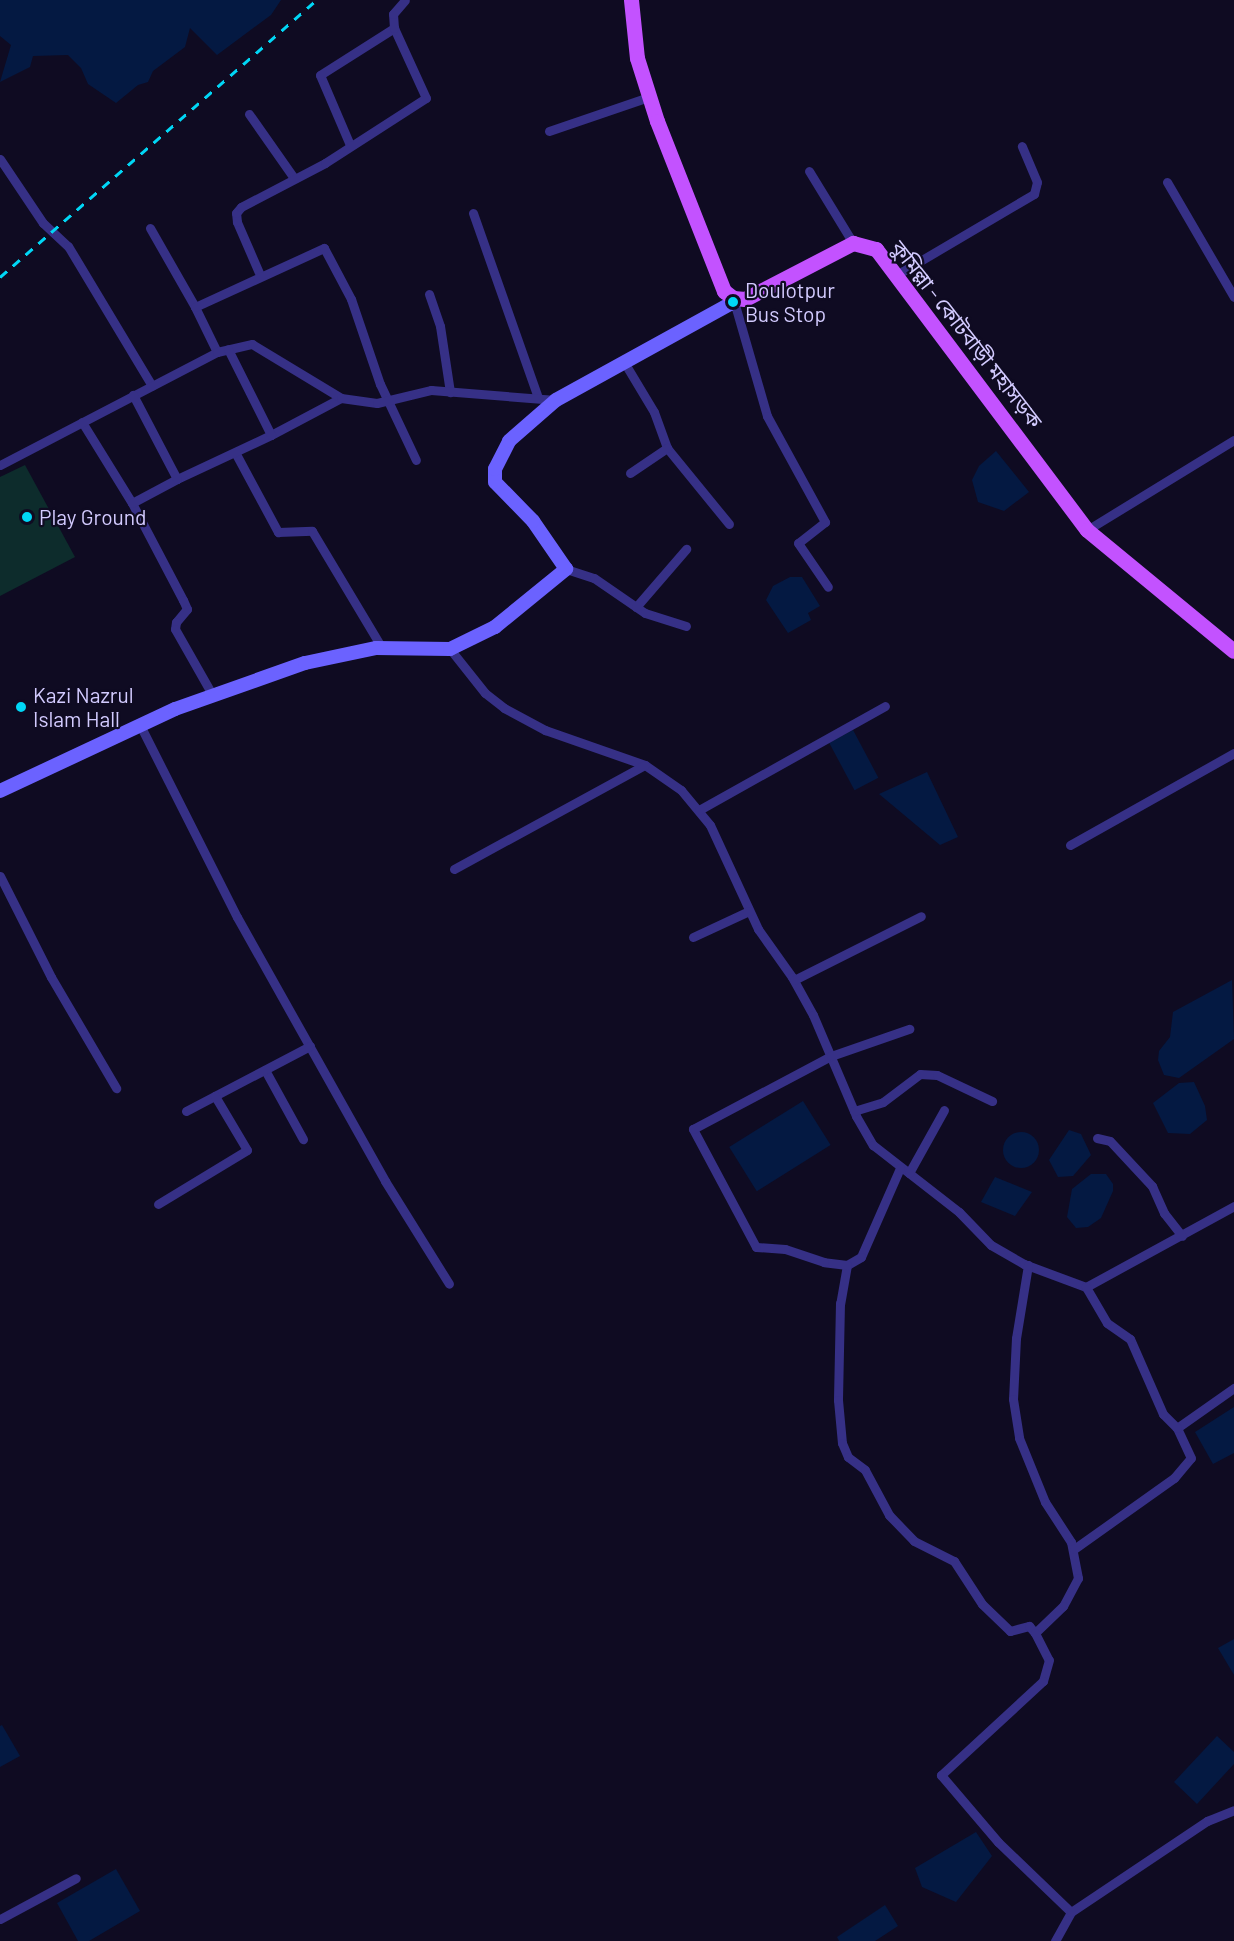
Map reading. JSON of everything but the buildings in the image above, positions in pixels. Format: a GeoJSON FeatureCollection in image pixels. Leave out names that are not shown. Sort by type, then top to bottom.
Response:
{"type":"FeatureCollection","features":[{"type":"Feature","properties":{"kind":"main road"},"geometry":{"type":"LineString","coordinates":[[632,0],[637,58],[649,97],[705,248],[724,291],[733,298],[745,299],[853,243]]}},
{"type":"Feature","properties":{"kind":"main road","name":"কুমিল্লা - কোটবাড়ী মহাসড়ক"},"geometry":{"type":"LineString","coordinates":[[853,243],[876,249],[898,274],[1087,530],[1234,651]]}},
{"type":"Feature","properties":{"kind":"street"},"geometry":{"type":"LineString","coordinates":[[260,274],[236,213],[393,121],[426,98],[394,28],[393,14],[405,0]]}},
{"type":"Feature","properties":{"kind":"street"},"geometry":{"type":"LineString","coordinates":[[350,145],[320,75],[394,28]]}},
{"type":"Feature","properties":{"kind":"street"},"geometry":{"type":"LineString","coordinates":[[549,130],[649,97]]}},
{"type":"Feature","properties":{"kind":"street"},"geometry":{"type":"LineString","coordinates":[[249,114],[294,178]]}},
{"type":"Feature","properties":{"kind":"street"},"geometry":{"type":"LineString","coordinates":[[898,274],[1034,194],[1037,182],[1022,146]]}},
{"type":"Feature","properties":{"kind":"street"},"geometry":{"type":"LineString","coordinates":[[0,160],[43,223],[68,246],[152,386]]}},
{"type":"Feature","properties":{"kind":"street"},"geometry":{"type":"LineString","coordinates":[[809,171],[853,243]]}},
{"type":"Feature","properties":{"kind":"street"},"geometry":{"type":"LineString","coordinates":[[1167,182],[1234,297]]}},
{"type":"Feature","properties":{"kind":"street"},"geometry":{"type":"LineString","coordinates":[[473,213],[538,399]]}},
{"type":"Feature","properties":{"kind":"street"},"geometry":{"type":"LineString","coordinates":[[150,228],[195,307],[217,352]]}},
{"type":"Feature","properties":{"kind":"street"},"geometry":{"type":"LineString","coordinates":[[195,307],[260,274],[324,248],[351,299],[380,384],[390,400],[416,460]]}},
{"type":"Feature","properties":{"kind":"street"},"geometry":{"type":"LineString","coordinates":[[429,294],[440,326],[450,392]]}},
{"type":"Feature","properties":{"kind":"street"},"geometry":{"type":"LineString","coordinates":[[686,626],[636,608],[594,578],[566,569],[533,521],[500,488],[494,475],[509,441],[556,400],[733,298],[767,416],[825,522],[798,543],[828,587]]}},
{"type":"Feature","properties":{"kind":"street"},"geometry":{"type":"LineString","coordinates":[[0,465],[217,352],[252,344],[341,398],[377,403],[431,390],[556,400]]}},
{"type":"Feature","properties":{"kind":"street"},"geometry":{"type":"LineString","coordinates":[[228,349],[271,435]]}},
{"type":"Feature","properties":{"kind":"street"},"geometry":{"type":"LineString","coordinates":[[624,362],[654,412],[667,448],[729,524]]}},
{"type":"Feature","properties":{"kind":"street"},"geometry":{"type":"LineString","coordinates":[[133,395],[177,479]]}},
{"type":"Feature","properties":{"kind":"street"},"geometry":{"type":"LineString","coordinates":[[132,503],[177,479],[236,454],[341,398]]}},
{"type":"Feature","properties":{"kind":"street"},"geometry":{"type":"LineString","coordinates":[[82,422],[132,503],[187,609],[176,622],[175,629],[213,696]]}},
{"type":"Feature","properties":{"kind":"street"},"geometry":{"type":"LineString","coordinates":[[1087,530],[1234,440]]}},
{"type":"Feature","properties":{"kind":"street"},"geometry":{"type":"LineString","coordinates":[[630,473],[667,448]]}},
{"type":"Feature","properties":{"kind":"street"},"geometry":{"type":"LineString","coordinates":[[236,454],[278,532],[312,531],[382,648]]}},
{"type":"Feature","properties":{"kind":"street"},"geometry":{"type":"LineString","coordinates":[[636,608],[686,549]]}},
{"type":"Feature","properties":{"kind":"street"},"geometry":{"type":"LineString","coordinates":[[0,791],[140,725],[305,663],[382,648],[450,649],[495,627],[566,569]]}},
{"type":"Feature","properties":{"kind":"street"},"geometry":{"type":"LineString","coordinates":[[450,649],[485,693],[504,708],[545,730],[645,765],[681,790],[699,810],[749,911],[794,980],[831,1056],[854,1111],[873,1145],[959,1212],[991,1245],[1028,1265],[1086,1287],[1107,1323],[1130,1339],[1163,1414],[1177,1428],[1191,1452],[1189,1463],[1174,1478],[1074,1549]]}},
{"type":"Feature","properties":{"kind":"street"},"geometry":{"type":"LineString","coordinates":[[699,810],[770,774],[776,764],[885,706]]}},
{"type":"Feature","properties":{"kind":"street"},"geometry":{"type":"LineString","coordinates":[[140,725],[237,917],[449,1284]]}},
{"type":"Feature","properties":{"kind":"street"},"geometry":{"type":"LineString","coordinates":[[1070,845],[1234,753]]}},
{"type":"Feature","properties":{"kind":"street"},"geometry":{"type":"LineString","coordinates":[[454,869],[645,765]]}},
{"type":"Feature","properties":{"kind":"street"},"geometry":{"type":"LineString","coordinates":[[0,876],[51,977],[116,1088]]}},
{"type":"Feature","properties":{"kind":"street"},"geometry":{"type":"LineString","coordinates":[[693,937],[749,911]]}},
{"type":"Feature","properties":{"kind":"street"},"geometry":{"type":"LineString","coordinates":[[794,980],[921,916]]}},
{"type":"Feature","properties":{"kind":"street"},"geometry":{"type":"LineString","coordinates":[[900,1168],[861,1257],[847,1265],[824,1262],[785,1249],[756,1247],[693,1129],[831,1056],[909,1029]]}},
{"type":"Feature","properties":{"kind":"street"},"geometry":{"type":"LineString","coordinates":[[186,1111],[310,1046]]}},
{"type":"Feature","properties":{"kind":"street"},"geometry":{"type":"LineString","coordinates":[[265,1070],[303,1139]]}},
{"type":"Feature","properties":{"kind":"street"},"geometry":{"type":"LineString","coordinates":[[854,1111],[883,1102],[920,1074],[937,1075],[992,1101]]}},
{"type":"Feature","properties":{"kind":"street"},"geometry":{"type":"LineString","coordinates":[[158,1204],[247,1150],[215,1096]]}},
{"type":"Feature","properties":{"kind":"street"},"geometry":{"type":"LineString","coordinates":[[909,1173],[944,1110]]}},
{"type":"Feature","properties":{"kind":"street"},"geometry":{"type":"LineString","coordinates":[[1097,1138],[1110,1141],[1152,1186],[1164,1213],[1182,1236]]}},
{"type":"Feature","properties":{"kind":"street"},"geometry":{"type":"LineString","coordinates":[[1086,1287],[1234,1206]]}},
{"type":"Feature","properties":{"kind":"street"},"geometry":{"type":"LineString","coordinates":[[847,1265],[840,1303],[838,1400],[848,1457],[865,1470],[890,1515],[914,1541],[954,1561],[994,1619],[1010,1631],[1029,1626],[1049,1660],[1043,1681],[941,1775],[998,1842],[1071,1912]]}},
{"type":"Feature","properties":{"kind":"street"},"geometry":{"type":"LineString","coordinates":[[1028,1265],[1016,1338],[1013,1399],[1019,1438],[1045,1502],[1074,1549],[1078,1578],[1063,1606],[1035,1633]]}},
{"type":"Feature","properties":{"kind":"street"},"geometry":{"type":"LineString","coordinates":[[1177,1428],[1234,1388]]}},
{"type":"Feature","properties":{"kind":"street"},"geometry":{"type":"LineString","coordinates":[[1055,1941],[1071,1912],[1207,1821],[1234,1810]]}},
{"type":"Feature","properties":{"kind":"street"},"geometry":{"type":"LineString","coordinates":[[0,1918],[76,1878]]}},
{"type":"Feature","properties":{"kind":"green space","name":"Play Ground"},"geometry":{"type":"Polygon","coordinates":[[[25,465],[75,557],[0,596],[0,477],[25,465]]]}},
{"type":"Feature","properties":{"kind":"water"},"geometry":{"type":"Polygon","coordinates":[[[0,0],[281,0],[271,15],[217,55],[190,28],[185,47],[153,71],[148,82],[138,85],[116,103],[88,84],[81,68],[68,55],[33,56],[30,67],[0,82],[11,45],[0,36],[0,0]]]}},
{"type":"Feature","properties":{"kind":"water"},"geometry":{"type":"Polygon","coordinates":[[[996,451],[1029,492],[1004,511],[978,502],[972,480],[979,466],[996,451]]]}},
{"type":"Feature","properties":{"kind":"water"},"geometry":{"type":"Polygon","coordinates":[[[790,577],[802,577],[820,606],[808,613],[811,620],[788,633],[766,600],[773,586],[790,577]]]}},
{"type":"Feature","properties":{"kind":"water"},"geometry":{"type":"Polygon","coordinates":[[[853,730],[878,778],[855,790],[829,743],[853,730]]]}},
{"type":"Feature","properties":{"kind":"water"},"geometry":{"type":"Polygon","coordinates":[[[927,772],[958,837],[940,845],[879,794],[927,772]]]}},
{"type":"Feature","properties":{"kind":"water"},"geometry":{"type":"Polygon","coordinates":[[[1232,980],[1234,1039],[1179,1078],[1164,1075],[1158,1060],[1159,1051],[1170,1037],[1173,1012],[1232,980]]]}},
{"type":"Feature","properties":{"kind":"water"},"geometry":{"type":"Polygon","coordinates":[[[1194,1082],[1205,1106],[1207,1120],[1190,1134],[1168,1133],[1153,1103],[1179,1083],[1194,1082]]]}},
{"type":"Feature","properties":{"kind":"water"},"geometry":{"type":"Polygon","coordinates":[[[803,1101],[831,1145],[757,1191],[729,1147],[803,1101]]]}},
{"type":"Feature","properties":{"kind":"water"},"geometry":{"type":"Polygon","coordinates":[[[1069,1130],[1081,1134],[1091,1155],[1073,1176],[1058,1177],[1049,1160],[1069,1130]]]}},
{"type":"Feature","properties":{"kind":"water"},"geometry":{"type":"Polygon","coordinates":[[[1021,1132],[1034,1137],[1039,1150],[1034,1163],[1021,1168],[1008,1163],[1003,1150],[1008,1137],[1021,1132]]]}},
{"type":"Feature","properties":{"kind":"water"},"geometry":{"type":"Polygon","coordinates":[[[1091,1174],[1106,1174],[1113,1184],[1113,1191],[1101,1218],[1088,1227],[1076,1228],[1067,1217],[1072,1189],[1091,1174]]]}},
{"type":"Feature","properties":{"kind":"water"},"geometry":{"type":"Polygon","coordinates":[[[995,1177],[1032,1192],[1015,1216],[981,1202],[995,1177]]]}},
{"type":"Feature","properties":{"kind":"water"},"geometry":{"type":"Polygon","coordinates":[[[1234,1407],[1234,1453],[1213,1464],[1195,1432],[1234,1407]]]}},
{"type":"Feature","properties":{"kind":"water"},"geometry":{"type":"Polygon","coordinates":[[[1234,1639],[1234,1675],[1218,1648],[1234,1639]]]}},
{"type":"Feature","properties":{"kind":"water"},"geometry":{"type":"Polygon","coordinates":[[[2,1725],[20,1756],[0,1767],[0,1726],[2,1725]]]}},
{"type":"Feature","properties":{"kind":"water"},"geometry":{"type":"Polygon","coordinates":[[[1217,1736],[1234,1752],[1234,1764],[1197,1804],[1174,1782],[1217,1736]]]}},
{"type":"Feature","properties":{"kind":"water"},"geometry":{"type":"Polygon","coordinates":[[[976,1832],[992,1856],[956,1902],[922,1887],[915,1868],[976,1832]]]}},
{"type":"Feature","properties":{"kind":"water"},"geometry":{"type":"Polygon","coordinates":[[[116,1869],[140,1911],[89,1941],[78,1941],[57,1903],[116,1869]]]}},
{"type":"Feature","properties":{"kind":"water"},"geometry":{"type":"Polygon","coordinates":[[[885,1905],[898,1926],[875,1941],[839,1941],[837,1937],[885,1905]]]}},
{"type":"Feature","properties":{"kind":"railway"},"geometry":{"type":"LineString","coordinates":[[0,277],[316,0]]}},
{"type":"Feature","properties":{"kind":"place","name":"Doulotpur Bus Stop"},"geometry":{"type":"Point","coordinates":[733,302]}},
{"type":"Feature","properties":{"kind":"place","name":"Play Ground"},"geometry":{"type":"Point","coordinates":[27,517]}},
{"type":"Feature","properties":{"kind":"place","name":"Kazi Nazrul Islam Hall"},"geometry":{"type":"Point","coordinates":[21,707]}}]}
